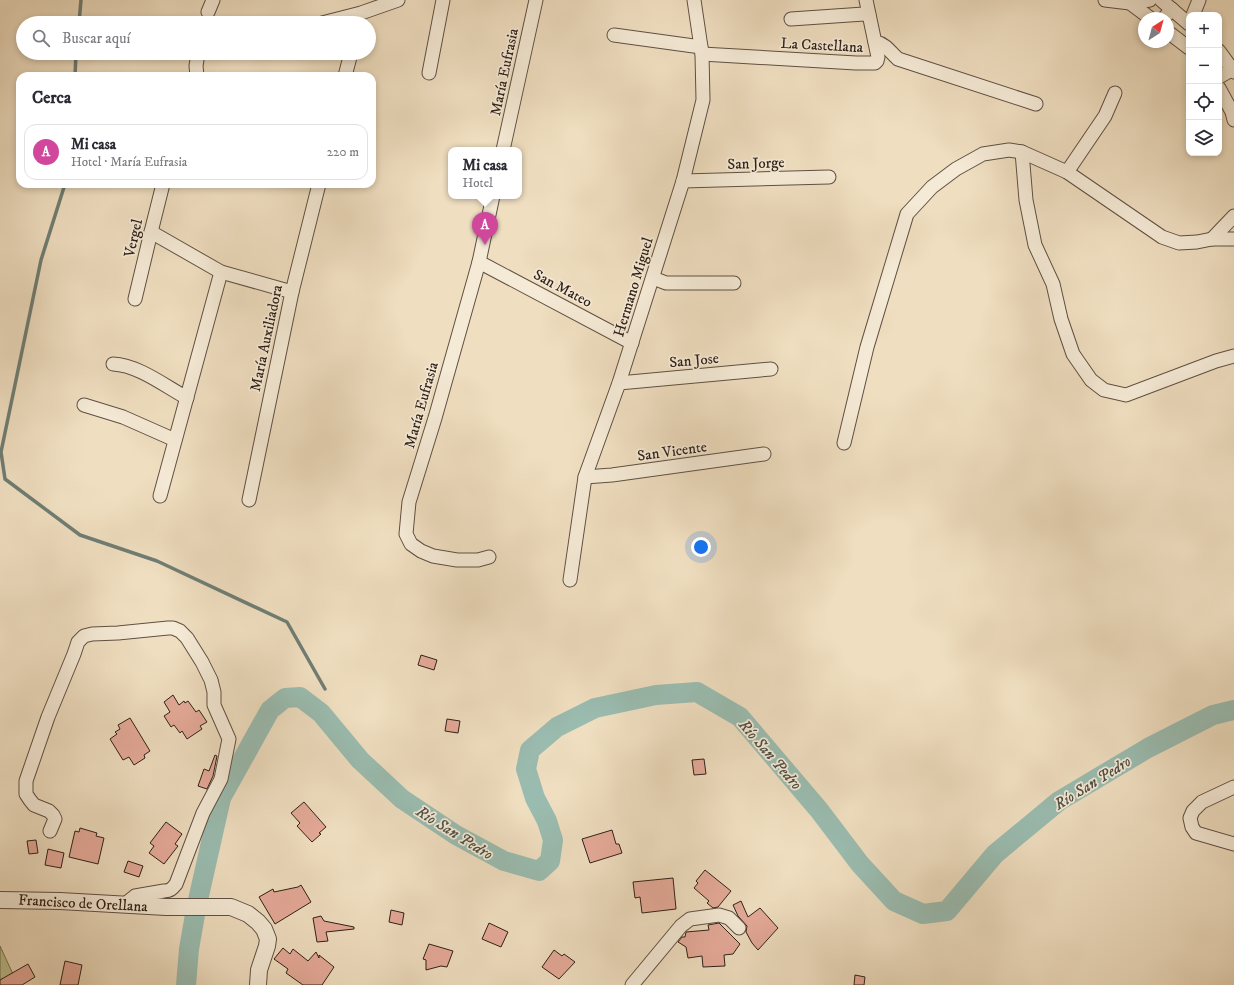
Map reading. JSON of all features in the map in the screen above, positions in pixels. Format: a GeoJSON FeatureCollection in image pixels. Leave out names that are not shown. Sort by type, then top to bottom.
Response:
{"type":"FeatureCollection","features":[{"type":"Feature","properties":{"kind":"street"},"geometry":{"type":"LineString","coordinates":[[208,12],[213,0]]}},
{"type":"Feature","properties":{"kind":"street"},"geometry":{"type":"LineString","coordinates":[[364,16],[398,0]]}},
{"type":"Feature","properties":{"kind":"street"},"geometry":{"type":"LineString","coordinates":[[429,73],[443,0]]}},
{"type":"Feature","properties":{"kind":"street","name":"María Eufrasia"},"geometry":{"type":"LineString","coordinates":[[504,147],[536,0]]}},
{"type":"Feature","properties":{"kind":"street","name":"Hermano Miguel"},"geometry":{"type":"LineString","coordinates":[[570,580],[585,477],[619,383],[653,278],[683,182],[703,100],[702,51],[694,0]]}},
{"type":"Feature","properties":{"kind":"street","name":"La Castellana"},"geometry":{"type":"LineString","coordinates":[[702,51],[856,63],[875,63],[878,57],[866,0]]}},
{"type":"Feature","properties":{"kind":"street"},"geometry":{"type":"LineString","coordinates":[[1105,0],[1130,3],[1150,0]]}},
{"type":"Feature","properties":{"kind":"street"},"geometry":{"type":"LineString","coordinates":[[1161,0],[1167,12]]}},
{"type":"Feature","properties":{"kind":"street"},"geometry":{"type":"LineString","coordinates":[[1194,12],[1199,0]]}},
{"type":"Feature","properties":{"kind":"street"},"geometry":{"type":"LineString","coordinates":[[1130,3],[1142,12]]}},
{"type":"Feature","properties":{"kind":"street"},"geometry":{"type":"LineString","coordinates":[[791,19],[864,14],[869,15]]}},
{"type":"Feature","properties":{"kind":"street"},"geometry":{"type":"LineString","coordinates":[[1174,17],[1186,23]]}},
{"type":"Feature","properties":{"kind":"street"},"geometry":{"type":"LineString","coordinates":[[614,35],[702,51]]}},
{"type":"Feature","properties":{"kind":"street"},"geometry":{"type":"LineString","coordinates":[[1174,36],[1186,44]]}},
{"type":"Feature","properties":{"kind":"street"},"geometry":{"type":"LineString","coordinates":[[875,42],[881,43],[887,47],[898,59],[1036,104]]}},
{"type":"Feature","properties":{"kind":"street"},"geometry":{"type":"LineString","coordinates":[[1222,55],[1233,70],[1222,76]]}},
{"type":"Feature","properties":{"kind":"street"},"geometry":{"type":"LineString","coordinates":[[197,60],[197,72]]}},
{"type":"Feature","properties":{"kind":"street"},"geometry":{"type":"LineString","coordinates":[[346,72],[349,60]]}},
{"type":"Feature","properties":{"kind":"street"},"geometry":{"type":"LineString","coordinates":[[1067,172],[1105,116],[1115,93]]}},
{"type":"Feature","properties":{"kind":"street"},"geometry":{"type":"LineString","coordinates":[[1222,94],[1232,112],[1234,120]]}},
{"type":"Feature","properties":{"kind":"street"},"geometry":{"type":"LineString","coordinates":[[844,443],[867,347],[907,214],[932,187],[956,169],[983,154],[1009,150],[1022,152],[1067,172],[1162,237],[1179,243],[1212,239],[1234,239]]}},
{"type":"Feature","properties":{"kind":"street"},"geometry":{"type":"LineString","coordinates":[[1022,152],[1026,200],[1035,245],[1053,284],[1061,319],[1073,354],[1091,380],[1104,390],[1126,395],[1216,361],[1234,356]]}},
{"type":"Feature","properties":{"kind":"street","name":"San Jorge"},"geometry":{"type":"LineString","coordinates":[[683,182],[830,177]]}},
{"type":"Feature","properties":{"kind":"street","name":"Vergel"},"geometry":{"type":"LineString","coordinates":[[134,300],[150,232],[163,188]]}},
{"type":"Feature","properties":{"kind":"street","name":"María Auxiliadora"},"geometry":{"type":"LineString","coordinates":[[249,500],[292,292],[318,188]]}},
{"type":"Feature","properties":{"kind":"street","name":"María Eufrasia"},"geometry":{"type":"LineString","coordinates":[[489,557],[478,560],[464,560],[433,556],[411,544],[406,534],[409,502],[435,418],[478,262],[492,199]]}},
{"type":"Feature","properties":{"kind":"street"},"geometry":{"type":"LineString","coordinates":[[1212,239],[1234,216]]}},
{"type":"Feature","properties":{"kind":"street"},"geometry":{"type":"LineString","coordinates":[[150,232],[221,272],[292,292]]}},
{"type":"Feature","properties":{"kind":"street","name":"San Mateo"},"geometry":{"type":"LineString","coordinates":[[478,262],[632,343]]}},
{"type":"Feature","properties":{"kind":"street"},"geometry":{"type":"LineString","coordinates":[[160,496],[221,272]]}},
{"type":"Feature","properties":{"kind":"street"},"geometry":{"type":"LineString","coordinates":[[653,278],[666,283],[734,283]]}},
{"type":"Feature","properties":{"kind":"street"},"geometry":{"type":"LineString","coordinates":[[113,364],[123,364],[138,370],[187,398]]}},
{"type":"Feature","properties":{"kind":"street","name":"San Jose"},"geometry":{"type":"LineString","coordinates":[[619,383],[771,369]]}},
{"type":"Feature","properties":{"kind":"street"},"geometry":{"type":"LineString","coordinates":[[84,405],[123,417],[175,440]]}},
{"type":"Feature","properties":{"kind":"street","name":"San Vicente"},"geometry":{"type":"LineString","coordinates":[[585,477],[612,475],[764,454]]}},
{"type":"Feature","properties":{"kind":"street"},"geometry":{"type":"LineString","coordinates":[[50,831],[54,814],[34,805],[26,794],[26,781],[48,717],[78,642],[84,636],[92,634],[168,628],[174,628],[180,631],[202,662],[211,680],[214,692],[214,705],[229,739],[225,761],[221,779],[202,813],[176,884],[168,891],[135,896],[125,904]]}},
{"type":"Feature","properties":{"kind":"street"},"geometry":{"type":"LineString","coordinates":[[1234,787],[1202,802],[1193,811],[1190,818],[1192,827],[1196,833],[1234,844]]}},
{"type":"Feature","properties":{"kind":"street","name":"Francisco de Orellana"},"geometry":{"type":"LineString","coordinates":[[0,900],[60,901],[169,907],[231,907],[248,914],[258,922],[264,929],[268,939],[259,970],[258,985]]}},
{"type":"Feature","properties":{"kind":"street"},"geometry":{"type":"LineString","coordinates":[[632,985],[681,926],[690,919],[719,915],[729,918],[739,928]]}},
{"type":"Feature","properties":{"kind":"green space"},"geometry":{"type":"Polygon","coordinates":[[[0,946],[18,985],[0,985],[0,946]]]}},
{"type":"Feature","properties":{"kind":"building"},"geometry":{"type":"Polygon","coordinates":[[[421,655],[437,660],[434,670],[418,665],[421,655]]]}},
{"type":"Feature","properties":{"kind":"building"},"geometry":{"type":"Polygon","coordinates":[[[173,695],[179,705],[184,701],[185,703],[188,701],[196,712],[199,710],[207,722],[200,726],[202,729],[187,739],[182,731],[180,733],[174,725],[171,727],[164,716],[170,712],[164,702],[173,695]]]}},
{"type":"Feature","properties":{"kind":"building"},"geometry":{"type":"Polygon","coordinates":[[[130,718],[150,751],[144,755],[145,758],[134,765],[129,757],[123,760],[110,739],[117,734],[115,732],[120,729],[118,725],[130,718]]]}},
{"type":"Feature","properties":{"kind":"building"},"geometry":{"type":"Polygon","coordinates":[[[447,719],[460,721],[458,733],[445,731],[447,719]]]}},
{"type":"Feature","properties":{"kind":"building"},"geometry":{"type":"Polygon","coordinates":[[[215,755],[217,756],[213,776],[207,789],[198,786],[204,769],[209,771],[215,755]]]}},
{"type":"Feature","properties":{"kind":"building"},"geometry":{"type":"Polygon","coordinates":[[[704,759],[706,774],[694,775],[692,760],[704,759]]]}},
{"type":"Feature","properties":{"kind":"building"},"geometry":{"type":"Polygon","coordinates":[[[304,802],[326,827],[312,842],[297,826],[300,823],[291,813],[304,802]]]}},
{"type":"Feature","properties":{"kind":"building"},"geometry":{"type":"Polygon","coordinates":[[[166,822],[182,834],[175,844],[178,846],[164,864],[149,853],[154,846],[150,843],[166,822]]]}},
{"type":"Feature","properties":{"kind":"building"},"geometry":{"type":"Polygon","coordinates":[[[80,828],[97,833],[96,836],[104,838],[98,864],[69,857],[75,831],[79,832],[80,828]]]}},
{"type":"Feature","properties":{"kind":"building"},"geometry":{"type":"Polygon","coordinates":[[[612,830],[616,844],[619,844],[622,853],[590,863],[582,839],[612,830]]]}},
{"type":"Feature","properties":{"kind":"building"},"geometry":{"type":"Polygon","coordinates":[[[36,840],[38,853],[29,854],[27,841],[36,840]]]}},
{"type":"Feature","properties":{"kind":"building"},"geometry":{"type":"Polygon","coordinates":[[[48,849],[64,853],[61,868],[45,865],[48,849]]]}},
{"type":"Feature","properties":{"kind":"building"},"geometry":{"type":"Polygon","coordinates":[[[128,861],[143,866],[139,877],[124,872],[128,861]]]}},
{"type":"Feature","properties":{"kind":"building"},"geometry":{"type":"Polygon","coordinates":[[[705,870],[731,891],[718,907],[713,908],[707,903],[709,901],[694,888],[698,883],[696,881],[705,870]]]}},
{"type":"Feature","properties":{"kind":"building"},"geometry":{"type":"Polygon","coordinates":[[[673,878],[676,909],[642,913],[640,897],[635,898],[633,882],[673,878]]]}},
{"type":"Feature","properties":{"kind":"building"},"geometry":{"type":"Polygon","coordinates":[[[301,885],[311,902],[275,924],[259,897],[273,889],[274,892],[301,885]]]}},
{"type":"Feature","properties":{"kind":"building"},"geometry":{"type":"Polygon","coordinates":[[[741,901],[748,917],[760,908],[778,928],[758,950],[746,932],[747,926],[738,916],[733,905],[741,901]]]}},
{"type":"Feature","properties":{"kind":"building"},"geometry":{"type":"Polygon","coordinates":[[[391,910],[404,913],[402,925],[389,922],[391,910]]]}},
{"type":"Feature","properties":{"kind":"building"},"geometry":{"type":"Polygon","coordinates":[[[321,916],[324,921],[354,927],[354,929],[326,932],[328,941],[317,942],[313,918],[321,916]]]}},
{"type":"Feature","properties":{"kind":"building"},"geometry":{"type":"Polygon","coordinates":[[[489,923],[508,932],[501,947],[482,939],[489,923]]]}},
{"type":"Feature","properties":{"kind":"building"},"geometry":{"type":"Polygon","coordinates":[[[719,923],[740,944],[733,954],[724,955],[725,966],[703,967],[702,956],[688,958],[686,947],[678,942],[682,937],[685,937],[686,932],[709,930],[708,925],[719,923]]]}},
{"type":"Feature","properties":{"kind":"building"},"geometry":{"type":"Polygon","coordinates":[[[429,944],[453,951],[447,967],[441,966],[426,970],[426,960],[423,959],[429,944]]]}},
{"type":"Feature","properties":{"kind":"building"},"geometry":{"type":"Polygon","coordinates":[[[283,948],[290,954],[293,949],[308,961],[316,952],[319,958],[319,955],[334,967],[322,985],[303,985],[286,973],[288,969],[274,959],[283,948]]]}},
{"type":"Feature","properties":{"kind":"building"},"geometry":{"type":"Polygon","coordinates":[[[554,950],[562,956],[564,954],[575,962],[559,979],[542,967],[554,950]]]}},
{"type":"Feature","properties":{"kind":"building"},"geometry":{"type":"Polygon","coordinates":[[[65,961],[82,965],[78,985],[60,985],[65,961]]]}},
{"type":"Feature","properties":{"kind":"building"},"geometry":{"type":"Polygon","coordinates":[[[28,964],[35,977],[22,985],[0,985],[0,980],[28,964]]]}},
{"type":"Feature","properties":{"kind":"building"},"geometry":{"type":"Polygon","coordinates":[[[855,975],[865,977],[864,985],[854,985],[855,975]]]}},
{"type":"Feature","properties":{"kind":"waterway"},"geometry":{"type":"LineString","coordinates":[[80,16],[81,0]]}},
{"type":"Feature","properties":{"kind":"waterway"},"geometry":{"type":"LineString","coordinates":[[75,72],[76,60]]}},
{"type":"Feature","properties":{"kind":"waterway"},"geometry":{"type":"LineString","coordinates":[[64,188],[41,260],[1,452],[5,479],[80,535],[157,561],[287,622],[325,689]]}},
{"type":"Feature","properties":{"kind":"waterway","name":"Río San Pedro"},"geometry":{"type":"LineString","coordinates":[[186,985],[189,949],[196,909],[221,798],[270,710],[285,698],[300,697],[321,713],[360,760],[402,799],[456,835],[504,861],[539,871],[550,861],[553,840],[547,821],[535,798],[526,769],[530,750],[557,727],[595,708],[656,695],[697,692],[740,717],[819,810],[860,864],[894,901],[923,914],[947,911],[995,854],[1059,801],[1148,748],[1213,715],[1234,710]]}},
{"type":"Feature","properties":{"kind":"place","name":"Mi casa"},"geometry":{"type":"Point","coordinates":[485,245]}}]}
